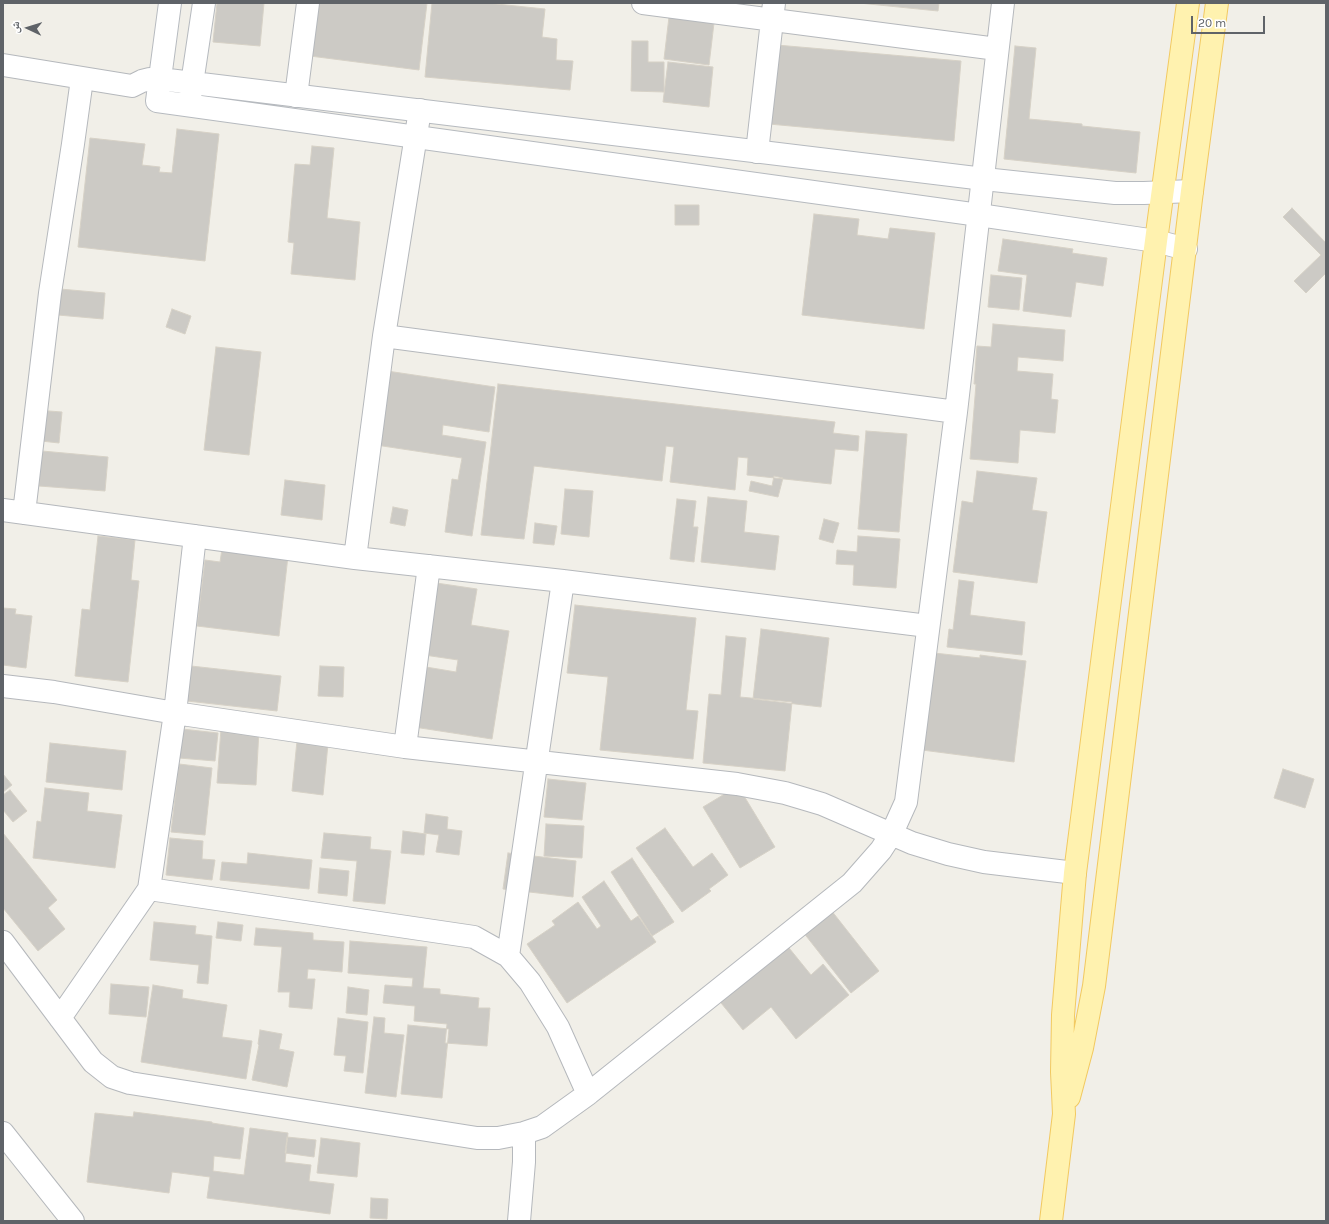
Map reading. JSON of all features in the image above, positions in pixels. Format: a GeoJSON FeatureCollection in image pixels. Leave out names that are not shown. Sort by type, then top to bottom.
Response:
{"type":"FeatureCollection","features":[{"type":"Feature","properties":{"kind":"main road"},"geometry":{"type":"LineString","coordinates":[[1064,1114],[1062,1072],[1063,1015],[1075,873],[1188,3]]}},
{"type":"Feature","properties":{"kind":"main road"},"geometry":{"type":"LineString","coordinates":[[1051,1221],[1064,1114],[1082,1048],[1094,986],[1192,191],[1217,3]]}},
{"type":"Feature","properties":{"kind":"street"},"geometry":{"type":"LineString","coordinates":[[157,101],[170,3]]}},
{"type":"Feature","properties":{"kind":"street"},"geometry":{"type":"LineString","coordinates":[[189,106],[204,3]]}},
{"type":"Feature","properties":{"kind":"street"},"geometry":{"type":"LineString","coordinates":[[296,96],[308,3]]}},
{"type":"Feature","properties":{"kind":"street"},"geometry":{"type":"LineString","coordinates":[[643,3],[773,12],[997,49]]}},
{"type":"Feature","properties":{"kind":"street"},"geometry":{"type":"LineString","coordinates":[[3,942],[93,1062],[112,1077],[130,1083],[476,1138],[498,1138],[524,1134],[542,1127],[588,1094],[852,883],[881,850],[892,833],[906,802],[956,412],[984,179],[1003,3]]}},
{"type":"Feature","properties":{"kind":"street"},"geometry":{"type":"LineString","coordinates":[[757,152],[773,12]]}},
{"type":"Feature","properties":{"kind":"street"},"geometry":{"type":"LineString","coordinates":[[3,65],[132,86],[150,79],[160,79],[757,152],[1115,193],[1163,193],[1192,191]]}},
{"type":"Feature","properties":{"kind":"street"},"geometry":{"type":"LineString","coordinates":[[24,513],[50,293],[69,175],[82,79]]}},
{"type":"Feature","properties":{"kind":"street"},"geometry":{"type":"LineString","coordinates":[[132,86],[140,94],[157,101],[189,106],[979,215],[1156,241],[1186,249]]}},
{"type":"Feature","properties":{"kind":"street"},"geometry":{"type":"LineString","coordinates":[[355,558],[384,336],[420,110]]}},
{"type":"Feature","properties":{"kind":"street"},"geometry":{"type":"LineString","coordinates":[[384,336],[956,412]]}},
{"type":"Feature","properties":{"kind":"street"},"geometry":{"type":"LineString","coordinates":[[3,510],[355,558],[563,581],[928,626]]}},
{"type":"Feature","properties":{"kind":"street"},"geometry":{"type":"LineString","coordinates":[[60,1018],[148,889],[175,712],[194,536]]}},
{"type":"Feature","properties":{"kind":"street"},"geometry":{"type":"LineString","coordinates":[[405,747],[429,566]]}},
{"type":"Feature","properties":{"kind":"street"},"geometry":{"type":"LineString","coordinates":[[508,956],[563,581]]}},
{"type":"Feature","properties":{"kind":"street"},"geometry":{"type":"LineString","coordinates":[[3,686],[54,692],[405,747],[736,784],[785,793],[822,804],[892,833],[912,843],[948,854],[984,862],[1075,873]]}},
{"type":"Feature","properties":{"kind":"street"},"geometry":{"type":"LineString","coordinates":[[148,889],[474,937],[508,956],[530,982],[558,1027],[588,1094]]}},
{"type":"Feature","properties":{"kind":"street"},"geometry":{"type":"LineString","coordinates":[[3,1133],[73,1221]]}},
{"type":"Feature","properties":{"kind":"street"},"geometry":{"type":"LineString","coordinates":[[519,1221],[524,1162],[524,1134]]}},
{"type":"Feature","properties":{"kind":"building"},"geometry":{"type":"Polygon","coordinates":[[[217,3],[264,3],[260,46],[213,42],[217,3]]]}},
{"type":"Feature","properties":{"kind":"building"},"geometry":{"type":"Polygon","coordinates":[[[317,3],[427,3],[419,70],[310,56],[317,3]]]}},
{"type":"Feature","properties":{"kind":"building"},"geometry":{"type":"Polygon","coordinates":[[[432,3],[487,3],[545,9],[542,37],[557,39],[556,60],[573,61],[570,90],[425,77],[432,3]]]}},
{"type":"Feature","properties":{"kind":"building"},"geometry":{"type":"Polygon","coordinates":[[[859,3],[939,3],[938,11],[859,3]]]}},
{"type":"Feature","properties":{"kind":"building"},"geometry":{"type":"Polygon","coordinates":[[[669,17],[714,23],[709,65],[664,59],[669,17]]]}},
{"type":"Feature","properties":{"kind":"building"},"geometry":{"type":"Polygon","coordinates":[[[632,41],[648,41],[648,62],[664,62],[664,92],[631,91],[632,41]]]}},
{"type":"Feature","properties":{"kind":"building"},"geometry":{"type":"Polygon","coordinates":[[[765,44],[961,61],[954,141],[758,123],[765,44]]]}},
{"type":"Feature","properties":{"kind":"building"},"geometry":{"type":"Polygon","coordinates":[[[1015,46],[1036,48],[1029,119],[1140,132],[1136,173],[1004,159],[1015,46]]]}},
{"type":"Feature","properties":{"kind":"building"},"geometry":{"type":"Polygon","coordinates":[[[668,62],[713,67],[709,107],[663,102],[668,62]]]}},
{"type":"Feature","properties":{"kind":"building"},"geometry":{"type":"Polygon","coordinates":[[[177,129],[219,134],[205,261],[78,247],[90,138],[145,144],[142,165],[160,167],[159,172],[172,173],[177,129]]]}},
{"type":"Feature","properties":{"kind":"building"},"geometry":{"type":"Polygon","coordinates":[[[312,146],[334,148],[327,218],[360,222],[355,280],[291,274],[294,243],[288,242],[295,164],[310,165],[312,146]]]}},
{"type":"Feature","properties":{"kind":"building"},"geometry":{"type":"Polygon","coordinates":[[[675,205],[699,205],[699,225],[675,225],[675,205]]]}},
{"type":"Feature","properties":{"kind":"building"},"geometry":{"type":"Polygon","coordinates":[[[1292,208],[1326,243],[1326,273],[1306,293],[1294,281],[1321,255],[1283,217],[1292,208]]]}},
{"type":"Feature","properties":{"kind":"building"},"geometry":{"type":"Polygon","coordinates":[[[814,214],[859,219],[857,235],[888,239],[890,228],[935,233],[924,329],[802,315],[814,214]]]}},
{"type":"Feature","properties":{"kind":"building"},"geometry":{"type":"Polygon","coordinates":[[[1003,239],[1073,249],[1072,253],[1107,258],[1103,286],[1076,282],[1071,317],[1023,311],[1027,275],[998,271],[1003,239]]]}},
{"type":"Feature","properties":{"kind":"building"},"geometry":{"type":"Polygon","coordinates":[[[991,275],[1022,278],[1019,310],[988,307],[991,275]]]}},
{"type":"Feature","properties":{"kind":"building"},"geometry":{"type":"Polygon","coordinates":[[[60,289],[105,293],[103,319],[58,315],[60,289]]]}},
{"type":"Feature","properties":{"kind":"building"},"geometry":{"type":"Polygon","coordinates":[[[172,309],[191,316],[185,334],[166,327],[172,309]]]}},
{"type":"Feature","properties":{"kind":"building"},"geometry":{"type":"Polygon","coordinates":[[[993,324],[1065,330],[1063,361],[1018,357],[1017,371],[1053,374],[1051,399],[1058,400],[1055,433],[1020,430],[1018,463],[970,459],[976,384],[974,384],[977,346],[991,347],[993,324]]]}},
{"type":"Feature","properties":{"kind":"building"},"geometry":{"type":"Polygon","coordinates":[[[216,347],[261,352],[249,455],[204,450],[216,347]]]}},
{"type":"Feature","properties":{"kind":"building"},"geometry":{"type":"Polygon","coordinates":[[[387,371],[495,387],[489,432],[443,425],[442,435],[486,442],[472,536],[445,532],[452,479],[458,480],[462,458],[376,445],[387,371]]]}},
{"type":"Feature","properties":{"kind":"building"},"geometry":{"type":"Polygon","coordinates":[[[498,384],[835,422],[833,433],[859,436],[858,451],[835,449],[831,484],[747,475],[748,458],[738,457],[735,490],[670,482],[674,447],[666,446],[662,481],[534,466],[524,539],[481,535],[498,384]]]}},
{"type":"Feature","properties":{"kind":"building"},"geometry":{"type":"Polygon","coordinates":[[[36,410],[62,412],[59,443],[32,440],[36,410]]]}},
{"type":"Feature","properties":{"kind":"building"},"geometry":{"type":"Polygon","coordinates":[[[866,431],[907,434],[899,532],[858,529],[866,431]]]}},
{"type":"Feature","properties":{"kind":"building"},"geometry":{"type":"Polygon","coordinates":[[[42,451],[108,457],[105,491],[39,486],[42,451]]]}},
{"type":"Feature","properties":{"kind":"building"},"geometry":{"type":"Polygon","coordinates":[[[977,471],[1037,478],[1032,510],[1047,512],[1037,583],[953,572],[962,501],[973,503],[977,471]]]}},
{"type":"Feature","properties":{"kind":"building"},"geometry":{"type":"Polygon","coordinates":[[[774,476],[783,478],[778,497],[749,491],[751,481],[772,486],[774,476]]]}},
{"type":"Feature","properties":{"kind":"building"},"geometry":{"type":"Polygon","coordinates":[[[285,480],[325,485],[322,520],[281,515],[285,480]]]}},
{"type":"Feature","properties":{"kind":"building"},"geometry":{"type":"Polygon","coordinates":[[[565,489],[593,491],[589,537],[561,534],[565,489]]]}},
{"type":"Feature","properties":{"kind":"building"},"geometry":{"type":"Polygon","coordinates":[[[708,497],[747,501],[744,532],[779,536],[775,570],[701,562],[708,497]]]}},
{"type":"Feature","properties":{"kind":"building"},"geometry":{"type":"Polygon","coordinates":[[[677,499],[696,501],[693,527],[698,527],[694,562],[670,559],[677,499]]]}},
{"type":"Feature","properties":{"kind":"building"},"geometry":{"type":"Polygon","coordinates":[[[393,507],[408,510],[405,526],[390,523],[393,507]]]}},
{"type":"Feature","properties":{"kind":"building"},"geometry":{"type":"Polygon","coordinates":[[[824,519],[839,523],[833,543],[819,539],[824,519]]]}},
{"type":"Feature","properties":{"kind":"building"},"geometry":{"type":"Polygon","coordinates":[[[535,523],[557,526],[554,545],[533,543],[535,523]]]}},
{"type":"Feature","properties":{"kind":"building"},"geometry":{"type":"Polygon","coordinates":[[[98,536],[135,540],[131,580],[139,581],[128,682],[75,676],[82,609],[90,610],[98,536]]]}},
{"type":"Feature","properties":{"kind":"building"},"geometry":{"type":"Polygon","coordinates":[[[858,536],[900,539],[896,588],[853,585],[854,565],[836,564],[837,550],[857,552],[858,536]]]}},
{"type":"Feature","properties":{"kind":"building"},"geometry":{"type":"Polygon","coordinates":[[[222,549],[288,556],[279,636],[197,626],[205,560],[220,562],[222,549]]]}},
{"type":"Feature","properties":{"kind":"building"},"geometry":{"type":"Polygon","coordinates":[[[416,580],[477,589],[471,625],[509,631],[492,739],[401,725],[420,666],[456,672],[458,660],[411,653],[430,617],[411,614],[416,580]]]}},
{"type":"Feature","properties":{"kind":"building"},"geometry":{"type":"Polygon","coordinates":[[[959,580],[974,582],[970,615],[1025,622],[1022,655],[947,647],[949,629],[953,630],[959,580]]]}},
{"type":"Feature","properties":{"kind":"building"},"geometry":{"type":"Polygon","coordinates":[[[575,605],[696,618],[686,710],[698,711],[693,759],[600,750],[608,677],[567,673],[575,605]]]}},
{"type":"Feature","properties":{"kind":"building"},"geometry":{"type":"Polygon","coordinates":[[[3,608],[16,609],[15,614],[32,616],[26,668],[3,665],[3,608]]]}},
{"type":"Feature","properties":{"kind":"building"},"geometry":{"type":"Polygon","coordinates":[[[761,629],[829,638],[821,707],[753,699],[761,629]]]}},
{"type":"Feature","properties":{"kind":"building"},"geometry":{"type":"Polygon","coordinates":[[[726,636],[746,638],[740,697],[792,702],[785,771],[703,763],[709,694],[721,695],[726,636]]]}},
{"type":"Feature","properties":{"kind":"building"},"geometry":{"type":"Polygon","coordinates":[[[934,653],[980,658],[980,655],[1026,661],[1014,762],[922,750],[934,653]]]}},
{"type":"Feature","properties":{"kind":"building"},"geometry":{"type":"Polygon","coordinates":[[[191,666],[281,676],[277,711],[187,701],[191,666]]]}},
{"type":"Feature","properties":{"kind":"building"},"geometry":{"type":"Polygon","coordinates":[[[320,666],[344,667],[343,697],[318,696],[320,666]]]}},
{"type":"Feature","properties":{"kind":"building"},"geometry":{"type":"Polygon","coordinates":[[[182,729],[218,733],[215,761],[179,758],[182,729]]]}},
{"type":"Feature","properties":{"kind":"building"},"geometry":{"type":"Polygon","coordinates":[[[221,729],[259,730],[256,785],[217,783],[221,729]]]}},
{"type":"Feature","properties":{"kind":"building"},"geometry":{"type":"Polygon","coordinates":[[[297,741],[328,744],[323,795],[292,791],[297,741]]]}},
{"type":"Feature","properties":{"kind":"building"},"geometry":{"type":"Polygon","coordinates":[[[50,743],[126,751],[122,790],[46,782],[50,743]]]}},
{"type":"Feature","properties":{"kind":"building"},"geometry":{"type":"Polygon","coordinates":[[[179,764],[212,768],[205,835],[171,832],[179,764]]]}},
{"type":"Feature","properties":{"kind":"building"},"geometry":{"type":"Polygon","coordinates":[[[1283,769],[1314,779],[1305,808],[1274,798],[1283,769]]]}},
{"type":"Feature","properties":{"kind":"building"},"geometry":{"type":"Polygon","coordinates":[[[3,774],[12,785],[3,792],[3,774]]]}},
{"type":"Feature","properties":{"kind":"building"},"geometry":{"type":"Polygon","coordinates":[[[548,779],[586,783],[582,820],[544,817],[548,779]]]}},
{"type":"Feature","properties":{"kind":"building"},"geometry":{"type":"Polygon","coordinates":[[[738,786],[775,847],[740,868],[703,807],[738,786]]]}},
{"type":"Feature","properties":{"kind":"building"},"geometry":{"type":"Polygon","coordinates":[[[45,788],[89,793],[87,811],[122,815],[115,868],[33,858],[37,821],[41,822],[45,788]]]}},
{"type":"Feature","properties":{"kind":"building"},"geometry":{"type":"Polygon","coordinates":[[[10,790],[27,811],[13,822],[3,810],[3,795],[10,790]]]}},
{"type":"Feature","properties":{"kind":"building"},"geometry":{"type":"Polygon","coordinates":[[[426,814],[448,817],[447,829],[462,831],[459,855],[436,852],[439,835],[424,833],[426,814]]]}},
{"type":"Feature","properties":{"kind":"building"},"geometry":{"type":"Polygon","coordinates":[[[546,824],[584,826],[582,858],[544,856],[546,824]]]}},
{"type":"Feature","properties":{"kind":"building"},"geometry":{"type":"Polygon","coordinates":[[[665,828],[693,867],[712,853],[728,875],[709,889],[711,891],[682,912],[636,848],[665,828]]]}},
{"type":"Feature","properties":{"kind":"building"},"geometry":{"type":"Polygon","coordinates":[[[403,831],[426,834],[424,855],[401,853],[403,831]]]}},
{"type":"Feature","properties":{"kind":"building"},"geometry":{"type":"Polygon","coordinates":[[[3,833],[57,900],[48,908],[65,929],[38,951],[3,908],[3,833]]]}},
{"type":"Feature","properties":{"kind":"building"},"geometry":{"type":"Polygon","coordinates":[[[324,833],[371,837],[370,849],[391,851],[385,904],[353,901],[357,861],[321,858],[324,833]]]}},
{"type":"Feature","properties":{"kind":"building"},"geometry":{"type":"Polygon","coordinates":[[[170,838],[203,841],[202,859],[215,860],[212,880],[166,875],[170,838]]]}},
{"type":"Feature","properties":{"kind":"building"},"geometry":{"type":"Polygon","coordinates":[[[248,853],[312,860],[309,889],[220,880],[222,862],[247,864],[248,853]]]}},
{"type":"Feature","properties":{"kind":"building"},"geometry":{"type":"Polygon","coordinates":[[[508,853],[576,861],[573,897],[503,889],[508,853]]]}},
{"type":"Feature","properties":{"kind":"building"},"geometry":{"type":"Polygon","coordinates":[[[632,858],[674,922],[652,936],[611,872],[632,858]]]}},
{"type":"Feature","properties":{"kind":"building"},"geometry":{"type":"Polygon","coordinates":[[[320,868],[349,871],[347,896],[318,893],[320,868]]]}},
{"type":"Feature","properties":{"kind":"building"},"geometry":{"type":"Polygon","coordinates":[[[604,881],[631,921],[638,916],[656,942],[567,1003],[527,944],[555,925],[552,921],[578,902],[597,929],[601,926],[582,897],[604,881]]]}},
{"type":"Feature","properties":{"kind":"building"},"geometry":{"type":"Polygon","coordinates":[[[831,910],[879,971],[851,993],[803,932],[831,910]]]}},
{"type":"Feature","properties":{"kind":"building"},"geometry":{"type":"Polygon","coordinates":[[[154,922],[196,926],[195,934],[212,936],[208,984],[197,983],[199,965],[150,960],[154,922]]]}},
{"type":"Feature","properties":{"kind":"building"},"geometry":{"type":"Polygon","coordinates":[[[218,922],[243,925],[241,941],[216,938],[218,922]]]}},
{"type":"Feature","properties":{"kind":"building"},"geometry":{"type":"Polygon","coordinates":[[[256,928],[313,933],[313,940],[344,942],[342,972],[308,969],[307,979],[315,979],[312,1009],[289,1007],[290,992],[278,992],[282,947],[254,945],[256,928]]]}},
{"type":"Feature","properties":{"kind":"building"},"geometry":{"type":"Polygon","coordinates":[[[350,941],[427,947],[423,988],[440,989],[440,994],[479,998],[478,1008],[490,1008],[487,1046],[445,1043],[447,1024],[414,1021],[415,1006],[383,1003],[385,985],[412,987],[413,978],[348,973],[350,941]]]}},
{"type":"Feature","properties":{"kind":"building"},"geometry":{"type":"Polygon","coordinates":[[[785,943],[811,975],[823,964],[849,995],[796,1039],[771,1007],[743,1030],[717,998],[785,943]]]}},
{"type":"Feature","properties":{"kind":"building"},"geometry":{"type":"Polygon","coordinates":[[[111,984],[149,987],[146,1017],[109,1014],[111,984]]]}},
{"type":"Feature","properties":{"kind":"building"},"geometry":{"type":"Polygon","coordinates":[[[153,985],[183,990],[182,998],[227,1005],[222,1037],[252,1041],[246,1079],[141,1062],[153,985]]]}},
{"type":"Feature","properties":{"kind":"building"},"geometry":{"type":"Polygon","coordinates":[[[348,987],[369,990],[367,1015],[346,1013],[348,987]]]}},
{"type":"Feature","properties":{"kind":"building"},"geometry":{"type":"Polygon","coordinates":[[[374,1017],[385,1018],[384,1033],[404,1035],[396,1097],[365,1093],[374,1017]]]}},
{"type":"Feature","properties":{"kind":"building"},"geometry":{"type":"Polygon","coordinates":[[[338,1018],[368,1022],[363,1073],[344,1071],[346,1056],[334,1055],[338,1018]]]}},
{"type":"Feature","properties":{"kind":"building"},"geometry":{"type":"Polygon","coordinates":[[[408,1025],[449,1029],[442,1098],[401,1094],[408,1025]]]}},
{"type":"Feature","properties":{"kind":"building"},"geometry":{"type":"Polygon","coordinates":[[[260,1030],[282,1034],[279,1049],[294,1052],[287,1087],[252,1080],[259,1045],[260,1030]]]}},
{"type":"Feature","properties":{"kind":"building"},"geometry":{"type":"Polygon","coordinates":[[[134,1112],[212,1122],[244,1128],[240,1159],[214,1156],[213,1171],[244,1175],[250,1128],[288,1133],[285,1162],[311,1165],[309,1181],[334,1184],[330,1214],[207,1198],[210,1177],[172,1172],[169,1193],[87,1182],[95,1113],[133,1117],[134,1112]]]}},
{"type":"Feature","properties":{"kind":"building"},"geometry":{"type":"Polygon","coordinates":[[[287,1137],[316,1140],[314,1157],[285,1153],[287,1137]]]}},
{"type":"Feature","properties":{"kind":"building"},"geometry":{"type":"Polygon","coordinates":[[[321,1138],[360,1143],[357,1177],[317,1173],[321,1138]]]}},
{"type":"Feature","properties":{"kind":"building"},"geometry":{"type":"Polygon","coordinates":[[[371,1198],[388,1199],[387,1219],[370,1218],[371,1198]]]}}]}
